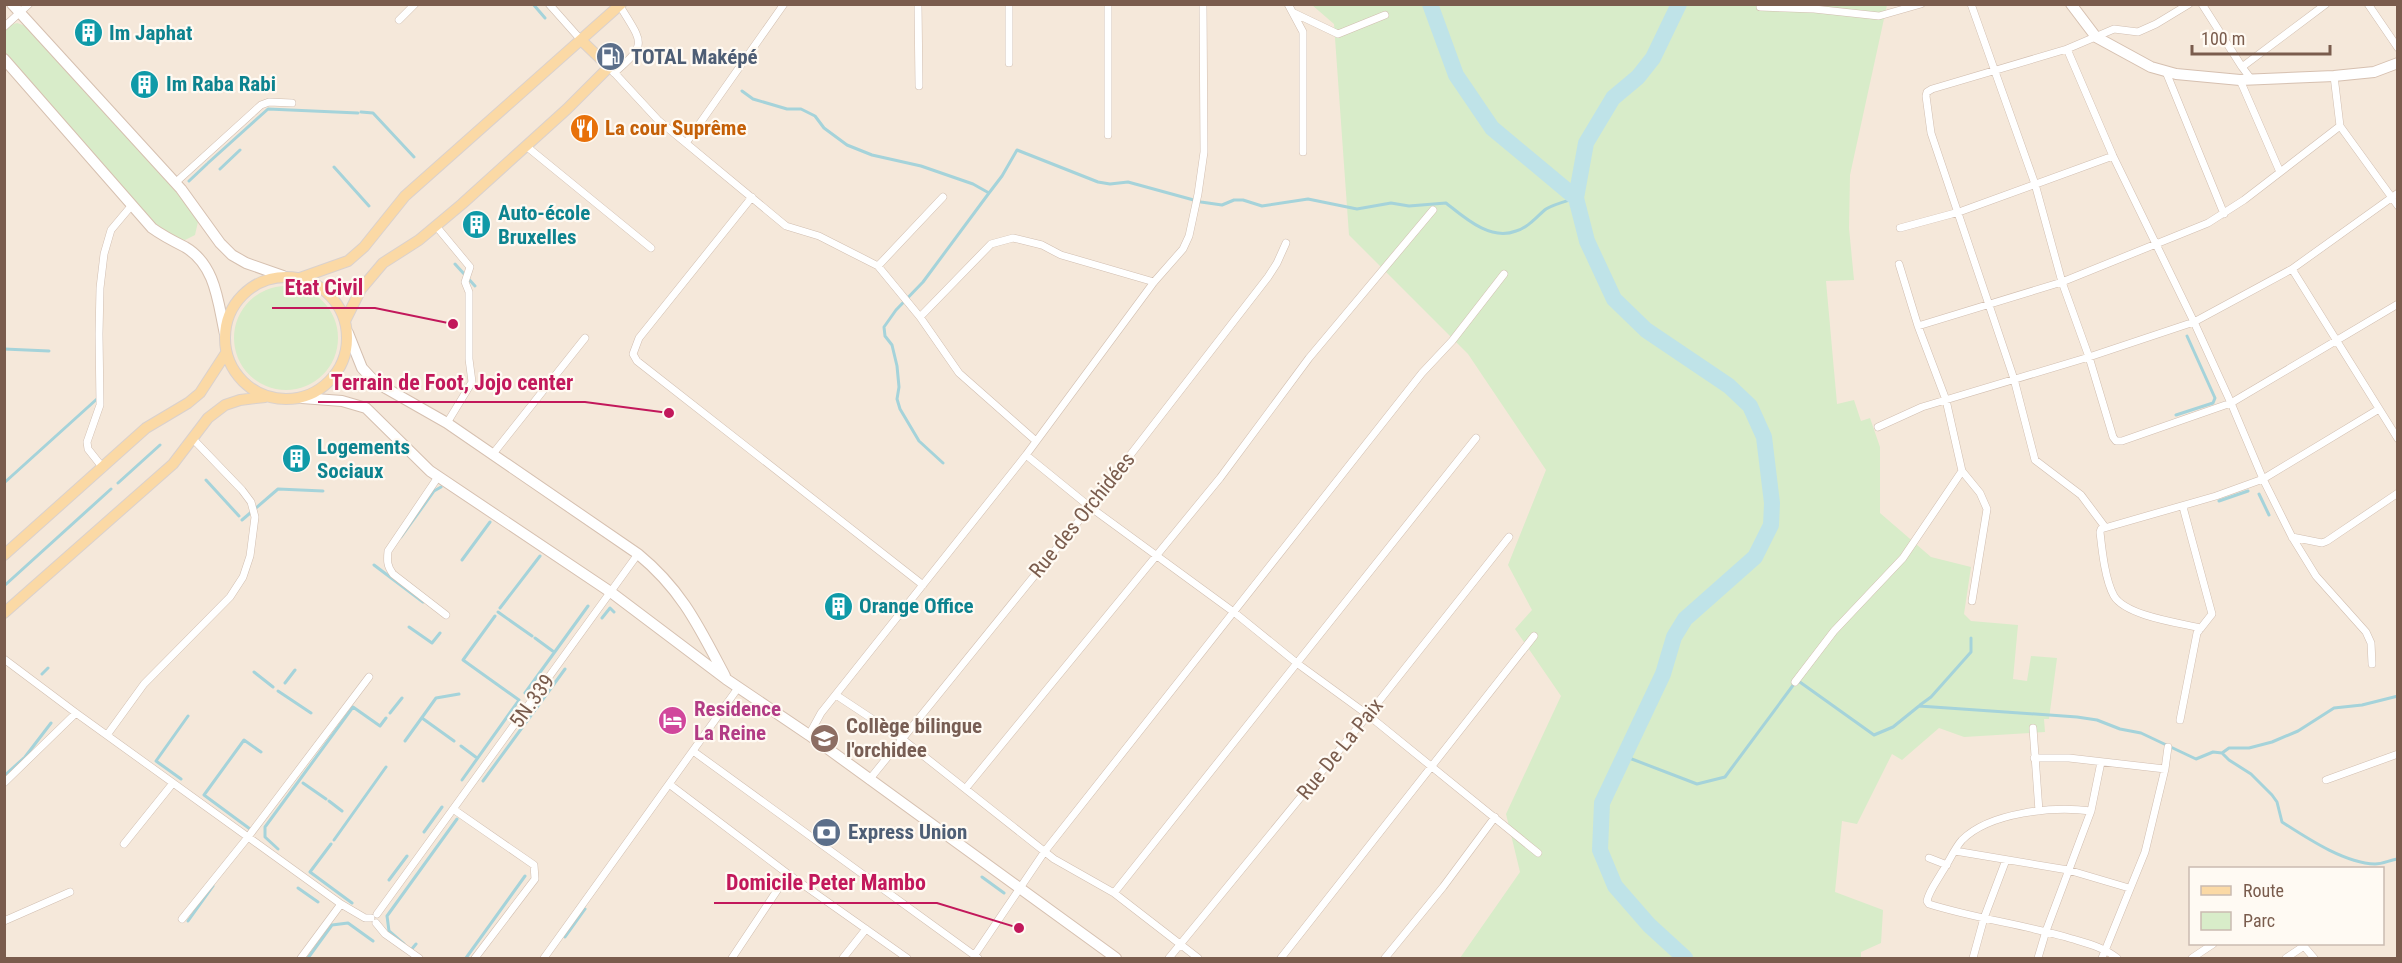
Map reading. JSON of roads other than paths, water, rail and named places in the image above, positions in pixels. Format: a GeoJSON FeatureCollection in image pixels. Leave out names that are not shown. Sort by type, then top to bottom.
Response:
{"type":"FeatureCollection","features":[{"type":"Feature","properties":{"kind":"main road"},"geometry":{"type":"LineString","coordinates":[[2072,4],[2096,37],[2166,72],[2194,77],[2246,79],[2334,76],[2374,72],[2397,63]]}},
{"type":"Feature","properties":{"kind":"main road"},"geometry":{"type":"LineString","coordinates":[[300,278],[348,261],[364,247],[405,196],[620,5]]}},
{"type":"Feature","properties":{"kind":"main road"},"geometry":{"type":"LineString","coordinates":[[16,9],[175,183],[220,243],[232,255],[246,263],[284,276],[313,282],[328,293],[339,306],[367,376],[447,423],[638,554],[661,574],[693,616],[726,679]]}},
{"type":"Feature","properties":{"kind":"main road"},"geometry":{"type":"LineString","coordinates":[[345,321],[361,289],[383,263],[436,226],[611,70],[581,39]]}},
{"type":"Feature","properties":{"kind":"main road"},"geometry":{"type":"LineString","coordinates":[[4,59],[152,228],[165,238],[185,247],[203,264],[216,288],[225,334],[226,353],[233,370],[254,391],[267,397],[285,400],[302,398],[342,401],[366,408],[403,446],[438,477],[612,593],[738,688],[809,735],[1116,958]]}},
{"type":"Feature","properties":{"kind":"main road"},"geometry":{"type":"LineString","coordinates":[[225,334],[230,313],[239,298],[252,287],[267,279],[284,276]]}},
{"type":"Feature","properties":{"kind":"main road"},"geometry":{"type":"LineString","coordinates":[[302,398],[321,389],[336,374],[346,354],[348,333]]}},
{"type":"Feature","properties":{"kind":"main road"},"geometry":{"type":"LineString","coordinates":[[4,555],[146,428],[188,403],[200,393],[226,353]]}},
{"type":"Feature","properties":{"kind":"main road"},"geometry":{"type":"LineString","coordinates":[[4,613],[173,464],[208,418],[225,405],[240,400],[267,397]]}},
{"type":"Feature","properties":{"kind":"street"},"geometry":{"type":"LineString","coordinates":[[4,27],[16,9],[29,4]]}},
{"type":"Feature","properties":{"kind":"street"},"geometry":{"type":"LineString","coordinates":[[399,20],[415,4]]}},
{"type":"Feature","properties":{"kind":"street"},"geometry":{"type":"LineString","coordinates":[[549,4],[581,39]]}},
{"type":"Feature","properties":{"kind":"street"},"geometry":{"type":"LineString","coordinates":[[686,143],[784,4]]}},
{"type":"Feature","properties":{"kind":"street"},"geometry":{"type":"LineString","coordinates":[[918,4],[919,86]]}},
{"type":"Feature","properties":{"kind":"street"},"geometry":{"type":"LineString","coordinates":[[1009,4],[1009,63]]}},
{"type":"Feature","properties":{"kind":"street"},"geometry":{"type":"LineString","coordinates":[[1108,4],[1108,135]]}},
{"type":"Feature","properties":{"kind":"street"},"geometry":{"type":"LineString","coordinates":[[809,735],[821,713],[1026,455],[1154,282],[1183,249],[1189,236],[1198,194],[1203,152],[1203,4]]}},
{"type":"Feature","properties":{"kind":"street"},"geometry":{"type":"LineString","coordinates":[[1288,4],[1303,32],[1303,152]]}},
{"type":"Feature","properties":{"kind":"street"},"geometry":{"type":"LineString","coordinates":[[1760,6],[1879,16],[1921,4]]}},
{"type":"Feature","properties":{"kind":"street"},"geometry":{"type":"LineString","coordinates":[[1971,4],[2035,184],[2062,282],[2089,357],[2112,437],[2116,441],[2122,441],[2231,403],[2397,304]]}},
{"type":"Feature","properties":{"kind":"street"},"geometry":{"type":"LineString","coordinates":[[2104,527],[2081,495],[2035,460],[2014,379],[1931,133],[1927,92],[2067,49],[2117,29],[2139,32],[2188,4]]}},
{"type":"Feature","properties":{"kind":"street"},"geometry":{"type":"LineString","coordinates":[[2202,4],[2242,67],[2280,172]]}},
{"type":"Feature","properties":{"kind":"street"},"geometry":{"type":"LineString","coordinates":[[2242,67],[2326,4]]}},
{"type":"Feature","properties":{"kind":"street"},"geometry":{"type":"LineString","coordinates":[[2368,4],[2397,48]]}},
{"type":"Feature","properties":{"kind":"street"},"geometry":{"type":"LineString","coordinates":[[620,5],[638,36],[639,44],[634,56],[611,70],[652,114],[786,226],[819,236],[878,266],[920,317],[968,382],[985,394],[1036,441]]}},
{"type":"Feature","properties":{"kind":"street"},"geometry":{"type":"LineString","coordinates":[[1294,13],[1338,34],[1385,15]]}},
{"type":"Feature","properties":{"kind":"street"},"geometry":{"type":"LineString","coordinates":[[2067,49],[2114,156],[2231,403],[2263,479],[2309,567],[2366,632],[2371,643],[2372,664]]}},
{"type":"Feature","properties":{"kind":"street"},"geometry":{"type":"LineString","coordinates":[[2166,72],[2224,214]]}},
{"type":"Feature","properties":{"kind":"street"},"geometry":{"type":"LineString","coordinates":[[2334,76],[2340,126],[2397,206]]}},
{"type":"Feature","properties":{"kind":"street"},"geometry":{"type":"LineString","coordinates":[[175,183],[261,105],[269,102],[292,103]]}},
{"type":"Feature","properties":{"kind":"street"},"geometry":{"type":"LineString","coordinates":[[1918,326],[2062,282],[2190,231],[2224,214],[2340,126]]}},
{"type":"Feature","properties":{"kind":"street"},"geometry":{"type":"LineString","coordinates":[[526,146],[651,248]]}},
{"type":"Feature","properties":{"kind":"street"},"geometry":{"type":"LineString","coordinates":[[1900,228],[1959,212],[2114,156]]}},
{"type":"Feature","properties":{"kind":"street"},"geometry":{"type":"LineString","coordinates":[[1878,427],[1922,407],[2089,357],[2194,322],[2292,269],[2397,193]]}},
{"type":"Feature","properties":{"kind":"street"},"geometry":{"type":"LineString","coordinates":[[752,197],[639,338],[633,354],[637,361],[923,585]]}},
{"type":"Feature","properties":{"kind":"street"},"geometry":{"type":"LineString","coordinates":[[878,266],[943,197]]}},
{"type":"Feature","properties":{"kind":"street"},"geometry":{"type":"LineString","coordinates":[[103,468],[88,448],[87,442],[100,405],[99,334],[102,269],[111,230],[132,205]]}},
{"type":"Feature","properties":{"kind":"street"},"geometry":{"type":"LineString","coordinates":[[966,788],[1220,478],[1309,358],[1432,210]]}},
{"type":"Feature","properties":{"kind":"street"},"geometry":{"type":"LineString","coordinates":[[436,226],[470,267],[465,282],[469,292],[469,359],[472,382],[447,423]]}},
{"type":"Feature","properties":{"kind":"street"},"geometry":{"type":"LineString","coordinates":[[920,317],[991,244],[1013,238],[1042,245],[1061,255],[1154,282]]}},
{"type":"Feature","properties":{"kind":"street","name":"Rue des Orchidées"},"geometry":{"type":"LineString","coordinates":[[869,780],[1090,507],[1268,277],[1286,243]]}},
{"type":"Feature","properties":{"kind":"street"},"geometry":{"type":"LineString","coordinates":[[1899,264],[1918,326],[1946,400],[1962,471],[1980,493],[1987,508],[1972,601]]}},
{"type":"Feature","properties":{"kind":"street"},"geometry":{"type":"LineString","coordinates":[[2292,269],[2397,439]]}},
{"type":"Feature","properties":{"kind":"street"},"geometry":{"type":"LineString","coordinates":[[693,751],[976,957],[1045,852],[1422,373],[1452,341],[1504,274]]}},
{"type":"Feature","properties":{"kind":"street"},"geometry":{"type":"LineString","coordinates":[[492,454],[585,338]]}},
{"type":"Feature","properties":{"kind":"street"},"geometry":{"type":"LineString","coordinates":[[2200,628],[2144,614],[2118,600],[2114,594],[2102,550],[2100,532],[2104,527],[2183,507],[2263,479],[2379,409]]}},
{"type":"Feature","properties":{"kind":"street"},"geometry":{"type":"LineString","coordinates":[[1114,893],[1476,438]]}},
{"type":"Feature","properties":{"kind":"street"},"geometry":{"type":"LineString","coordinates":[[106,735],[144,684],[230,597],[243,577],[250,556],[255,517],[251,502],[193,439]]}},
{"type":"Feature","properties":{"kind":"street"},"geometry":{"type":"LineString","coordinates":[[1026,455],[1090,507],[1235,613],[1298,664],[1368,715],[1538,853]]}},
{"type":"Feature","properties":{"kind":"street"},"geometry":{"type":"LineString","coordinates":[[1796,682],[1834,632],[1903,558],[1962,471]]}},
{"type":"Feature","properties":{"kind":"street"},"geometry":{"type":"LineString","coordinates":[[438,477],[388,551],[387,560],[388,567],[393,574],[446,615]]}},
{"type":"Feature","properties":{"kind":"street"},"geometry":{"type":"LineString","coordinates":[[2292,537],[2322,543],[2327,541],[2397,493]]}},
{"type":"Feature","properties":{"kind":"street"},"geometry":{"type":"LineString","coordinates":[[2180,720],[2196,639],[2200,628],[2211,617],[2183,507]]}},
{"type":"Feature","properties":{"kind":"street","name":"Rue De La Paix"},"geometry":{"type":"LineString","coordinates":[[1169,958],[1368,715],[1509,537]]}},
{"type":"Feature","properties":{"kind":"street","name":"5N.339"},"geometry":{"type":"LineString","coordinates":[[375,918],[638,554]]}},
{"type":"Feature","properties":{"kind":"street"},"geometry":{"type":"LineString","coordinates":[[1281,958],[1534,636]]}},
{"type":"Feature","properties":{"kind":"street"},"geometry":{"type":"LineString","coordinates":[[4,659],[341,904],[365,918],[375,918],[385,934],[419,958]]}},
{"type":"Feature","properties":{"kind":"street"},"geometry":{"type":"LineString","coordinates":[[182,919],[248,837],[369,678]]}},
{"type":"Feature","properties":{"kind":"street"},"geometry":{"type":"LineString","coordinates":[[544,958],[738,688]]}},
{"type":"Feature","properties":{"kind":"street"},"geometry":{"type":"LineString","coordinates":[[836,694],[901,738],[1054,859],[1114,893],[1198,958]]}},
{"type":"Feature","properties":{"kind":"street"},"geometry":{"type":"LineString","coordinates":[[4,783],[76,713]]}},
{"type":"Feature","properties":{"kind":"street"},"geometry":{"type":"LineString","coordinates":[[2033,728],[2039,811]]}},
{"type":"Feature","properties":{"kind":"street"},"geometry":{"type":"LineString","coordinates":[[2102,958],[2145,852],[2168,747]]}},
{"type":"Feature","properties":{"kind":"street"},"geometry":{"type":"LineString","coordinates":[[2326,780],[2397,754]]}},
{"type":"Feature","properties":{"kind":"street"},"geometry":{"type":"LineString","coordinates":[[2034,758],[2069,758],[2165,769]]}},
{"type":"Feature","properties":{"kind":"street"},"geometry":{"type":"LineString","coordinates":[[2038,958],[2091,811],[2101,762]]}},
{"type":"Feature","properties":{"kind":"street"},"geometry":{"type":"LineString","coordinates":[[124,844],[173,783]]}},
{"type":"Feature","properties":{"kind":"street"},"geometry":{"type":"LineString","coordinates":[[669,784],[788,874],[907,958]]}},
{"type":"Feature","properties":{"kind":"street"},"geometry":{"type":"LineString","coordinates":[[453,809],[534,865],[536,872],[535,879],[475,958]]}},
{"type":"Feature","properties":{"kind":"street"},"geometry":{"type":"LineString","coordinates":[[2091,811],[2079,809],[2039,811],[2002,819],[1984,827],[1961,841],[1927,901],[1956,913],[2046,931],[2105,948],[2117,958]]}},
{"type":"Feature","properties":{"kind":"street"},"geometry":{"type":"LineString","coordinates":[[1385,958],[1443,887],[1495,817]]}},
{"type":"Feature","properties":{"kind":"street"},"geometry":{"type":"LineString","coordinates":[[1955,851],[2068,870],[2129,888]]}},
{"type":"Feature","properties":{"kind":"street"},"geometry":{"type":"LineString","coordinates":[[1929,858],[1947,865]]}},
{"type":"Feature","properties":{"kind":"street"},"geometry":{"type":"LineString","coordinates":[[1973,958],[1984,918],[2006,860]]}},
{"type":"Feature","properties":{"kind":"street"},"geometry":{"type":"LineString","coordinates":[[732,958],[788,874]]}},
{"type":"Feature","properties":{"kind":"street"},"geometry":{"type":"LineString","coordinates":[[4,921],[70,892]]}},
{"type":"Feature","properties":{"kind":"street"},"geometry":{"type":"LineString","coordinates":[[301,958],[341,904]]}},
{"type":"Feature","properties":{"kind":"street"},"geometry":{"type":"LineString","coordinates":[[843,958],[866,929]]}},
{"type":"Feature","properties":{"kind":"street"},"geometry":{"type":"LineString","coordinates":[[2192,958],[2212,945]]}},
{"type":"Feature","properties":{"kind":"street"},"geometry":{"type":"LineString","coordinates":[[2286,958],[2303,945],[2314,958]]}},
{"type":"Feature","properties":{"kind":"waterway"},"geometry":{"type":"LineString","coordinates":[[533,4],[545,18]]}},
{"type":"Feature","properties":{"kind":"waterway"},"geometry":{"type":"LineString","coordinates":[[1430,4],[1456,75],[1492,128],[1576,198]]}},
{"type":"Feature","properties":{"kind":"waterway"},"geometry":{"type":"LineString","coordinates":[[1679,4],[1653,58],[1638,77],[1613,98],[1586,143],[1576,198],[1587,241],[1614,299],[1646,330],[1729,386],[1750,406],[1764,437],[1772,503],[1771,525],[1755,557],[1685,619],[1674,637],[1663,674],[1602,803],[1600,850],[1615,886],[1649,925],[1685,958]]}},
{"type":"Feature","properties":{"kind":"waterway"},"geometry":{"type":"LineString","coordinates":[[742,91],[753,99],[787,109],[801,109],[815,116],[824,128],[847,145],[872,155],[921,166],[973,184],[989,193],[1017,150],[1098,182],[1110,184],[1128,182],[1201,202],[1222,205],[1234,200],[1243,200],[1262,206],[1308,199],[1357,209],[1391,203],[1409,206],[1446,203],[1478,226],[1497,233],[1521,229],[1546,209],[1576,198]]}},
{"type":"Feature","properties":{"kind":"waterway"},"geometry":{"type":"LineString","coordinates":[[208,163],[268,109],[358,113]]}},
{"type":"Feature","properties":{"kind":"waterway"},"geometry":{"type":"LineString","coordinates":[[361,112],[373,113],[414,157]]}},
{"type":"Feature","properties":{"kind":"waterway"},"geometry":{"type":"LineString","coordinates":[[220,169],[240,150]]}},
{"type":"Feature","properties":{"kind":"waterway"},"geometry":{"type":"LineString","coordinates":[[189,181],[207,164]]}},
{"type":"Feature","properties":{"kind":"waterway"},"geometry":{"type":"LineString","coordinates":[[334,167],[369,206]]}},
{"type":"Feature","properties":{"kind":"waterway"},"geometry":{"type":"LineString","coordinates":[[943,463],[919,441],[900,409],[897,399],[899,387],[897,366],[892,345],[885,336],[884,327],[896,310],[923,282],[989,193]]}},
{"type":"Feature","properties":{"kind":"waterway"},"geometry":{"type":"LineString","coordinates":[[455,264],[475,286]]}},
{"type":"Feature","properties":{"kind":"waterway"},"geometry":{"type":"LineString","coordinates":[[2176,415],[2213,403],[2215,398],[2187,336]]}},
{"type":"Feature","properties":{"kind":"waterway"},"geometry":{"type":"LineString","coordinates":[[4,349],[49,351]]}},
{"type":"Feature","properties":{"kind":"waterway"},"geometry":{"type":"LineString","coordinates":[[4,483],[98,398]]}},
{"type":"Feature","properties":{"kind":"waterway"},"geometry":{"type":"LineString","coordinates":[[118,483],[160,445]]}},
{"type":"Feature","properties":{"kind":"waterway"},"geometry":{"type":"LineString","coordinates":[[206,480],[239,516]]}},
{"type":"Feature","properties":{"kind":"waterway"},"geometry":{"type":"LineString","coordinates":[[401,537],[434,491],[441,487]]}},
{"type":"Feature","properties":{"kind":"waterway"},"geometry":{"type":"LineString","coordinates":[[4,586],[111,489]]}},
{"type":"Feature","properties":{"kind":"waterway"},"geometry":{"type":"LineString","coordinates":[[242,520],[278,489],[323,491]]}},
{"type":"Feature","properties":{"kind":"waterway"},"geometry":{"type":"LineString","coordinates":[[2219,501],[2248,491]]}},
{"type":"Feature","properties":{"kind":"waterway"},"geometry":{"type":"LineString","coordinates":[[2259,494],[2269,515]]}},
{"type":"Feature","properties":{"kind":"waterway"},"geometry":{"type":"LineString","coordinates":[[462,560],[490,522]]}},
{"type":"Feature","properties":{"kind":"waterway"},"geometry":{"type":"LineString","coordinates":[[500,608],[540,556]]}},
{"type":"Feature","properties":{"kind":"waterway"},"geometry":{"type":"LineString","coordinates":[[374,565],[423,602]]}},
{"type":"Feature","properties":{"kind":"waterway"},"geometry":{"type":"LineString","coordinates":[[525,693],[588,606]]}},
{"type":"Feature","properties":{"kind":"waterway"},"geometry":{"type":"LineString","coordinates":[[602,618],[610,608],[614,612]]}},
{"type":"Feature","properties":{"kind":"waterway"},"geometry":{"type":"LineString","coordinates":[[498,612],[532,636]]}},
{"type":"Feature","properties":{"kind":"waterway"},"geometry":{"type":"LineString","coordinates":[[462,780],[519,700],[463,660],[495,616]]}},
{"type":"Feature","properties":{"kind":"waterway"},"geometry":{"type":"LineString","coordinates":[[409,627],[432,643],[440,633]]}},
{"type":"Feature","properties":{"kind":"waterway"},"geometry":{"type":"LineString","coordinates":[[535,638],[554,652]]}},
{"type":"Feature","properties":{"kind":"waterway"},"geometry":{"type":"LineString","coordinates":[[1920,705],[1931,697],[1971,652],[1971,638]]}},
{"type":"Feature","properties":{"kind":"waterway"},"geometry":{"type":"LineString","coordinates":[[42,674],[48,668]]}},
{"type":"Feature","properties":{"kind":"waterway"},"geometry":{"type":"LineString","coordinates":[[483,781],[565,669]]}},
{"type":"Feature","properties":{"kind":"waterway"},"geometry":{"type":"LineString","coordinates":[[285,683],[295,670]]}},
{"type":"Feature","properties":{"kind":"waterway"},"geometry":{"type":"LineString","coordinates":[[254,672],[273,687]]}},
{"type":"Feature","properties":{"kind":"waterway"},"geometry":{"type":"LineString","coordinates":[[1624,756],[1697,784],[1725,777],[1797,680],[1874,735],[1893,727],[1919,706],[2077,717],[2097,720],[2120,729],[2141,733],[2196,759],[2213,752],[2222,753],[2229,748],[2249,748],[2272,742],[2298,731],[2334,708],[2362,705],[2398,696]]}},
{"type":"Feature","properties":{"kind":"waterway"},"geometry":{"type":"LineString","coordinates":[[278,691],[311,713]]}},
{"type":"Feature","properties":{"kind":"waterway"},"geometry":{"type":"LineString","coordinates":[[405,741],[436,698],[459,694]]}},
{"type":"Feature","properties":{"kind":"waterway"},"geometry":{"type":"LineString","coordinates":[[390,713],[402,698]]}},
{"type":"Feature","properties":{"kind":"waterway"},"geometry":{"type":"LineString","coordinates":[[278,849],[265,837],[265,827],[353,707],[380,726],[386,718]]}},
{"type":"Feature","properties":{"kind":"waterway"},"geometry":{"type":"LineString","coordinates":[[181,779],[156,761],[188,716]]}},
{"type":"Feature","properties":{"kind":"waterway"},"geometry":{"type":"LineString","coordinates":[[422,718],[454,741]]}},
{"type":"Feature","properties":{"kind":"waterway"},"geometry":{"type":"LineString","coordinates":[[4,776],[25,757],[51,723]]}},
{"type":"Feature","properties":{"kind":"waterway"},"geometry":{"type":"LineString","coordinates":[[250,829],[204,795],[244,740],[261,752]]}},
{"type":"Feature","properties":{"kind":"waterway"},"geometry":{"type":"LineString","coordinates":[[461,746],[477,758]]}},
{"type":"Feature","properties":{"kind":"waterway"},"geometry":{"type":"LineString","coordinates":[[2222,753],[2251,774],[2272,795],[2277,802],[2282,822],[2326,849],[2363,863],[2378,864],[2398,859]]}},
{"type":"Feature","properties":{"kind":"waterway"},"geometry":{"type":"LineString","coordinates":[[334,840],[386,767]]}},
{"type":"Feature","properties":{"kind":"waterway"},"geometry":{"type":"LineString","coordinates":[[303,783],[326,799]]}},
{"type":"Feature","properties":{"kind":"waterway"},"geometry":{"type":"LineString","coordinates":[[329,801],[342,811]]}},
{"type":"Feature","properties":{"kind":"waterway"},"geometry":{"type":"LineString","coordinates":[[424,832],[442,807]]}},
{"type":"Feature","properties":{"kind":"waterway"},"geometry":{"type":"LineString","coordinates":[[404,944],[389,931],[387,916],[457,819]]}},
{"type":"Feature","properties":{"kind":"waterway"},"geometry":{"type":"LineString","coordinates":[[331,844],[310,872],[352,903]]}},
{"type":"Feature","properties":{"kind":"waterway"},"geometry":{"type":"LineString","coordinates":[[389,880],[407,856]]}},
{"type":"Feature","properties":{"kind":"waterway"},"geometry":{"type":"LineString","coordinates":[[466,958],[525,876]]}},
{"type":"Feature","properties":{"kind":"waterway"},"geometry":{"type":"LineString","coordinates":[[982,877],[1004,893]]}},
{"type":"Feature","properties":{"kind":"waterway"},"geometry":{"type":"LineString","coordinates":[[188,921],[213,886]]}},
{"type":"Feature","properties":{"kind":"waterway"},"geometry":{"type":"LineString","coordinates":[[298,888],[318,902]]}},
{"type":"Feature","properties":{"kind":"waterway"},"geometry":{"type":"LineString","coordinates":[[565,937],[585,909]]}},
{"type":"Feature","properties":{"kind":"waterway"},"geometry":{"type":"LineString","coordinates":[[308,958],[332,925],[348,923],[373,941]]}},
{"type":"Feature","properties":{"kind":"waterway"},"geometry":{"type":"LineString","coordinates":[[411,950],[416,944]]}},
{"type":"Feature","properties":{"kind":"place","name":"Im Japhat"},"geometry":{"type":"Point","coordinates":[88,33]}},
{"type":"Feature","properties":{"kind":"place","name":"TOTAL Maképé"},"geometry":{"type":"Point","coordinates":[610,57]}},
{"type":"Feature","properties":{"kind":"place","name":"Im Raba Rabi"},"geometry":{"type":"Point","coordinates":[145,84]}},
{"type":"Feature","properties":{"kind":"place","name":"La cour Suprême"},"geometry":{"type":"Point","coordinates":[584,128]}},
{"type":"Feature","properties":{"kind":"place","name":"Auto-école Bruxelles"},"geometry":{"type":"Point","coordinates":[477,225]}},
{"type":"Feature","properties":{"kind":"place","name":"Etat Civil"},"geometry":{"type":"Point","coordinates":[453,324]}},
{"type":"Feature","properties":{"kind":"place","name":"Terrain de Foot, Jojo center"},"geometry":{"type":"Point","coordinates":[669,413]}},
{"type":"Feature","properties":{"kind":"place","name":"Logements Sociaux"},"geometry":{"type":"Point","coordinates":[296,459]}},
{"type":"Feature","properties":{"kind":"place","name":"Orange Office"},"geometry":{"type":"Point","coordinates":[838,606]}},
{"type":"Feature","properties":{"kind":"place","name":"Residence La Reine"},"geometry":{"type":"Point","coordinates":[673,721]}},
{"type":"Feature","properties":{"kind":"place","name":"Collège bilingue l'orchidee"},"geometry":{"type":"Point","coordinates":[825,738]}},
{"type":"Feature","properties":{"kind":"place","name":"Express Union"},"geometry":{"type":"Point","coordinates":[827,832]}},
{"type":"Feature","properties":{"kind":"place","name":"Domicile Peter Mambo"},"geometry":{"type":"Point","coordinates":[1019,928]}}]}
